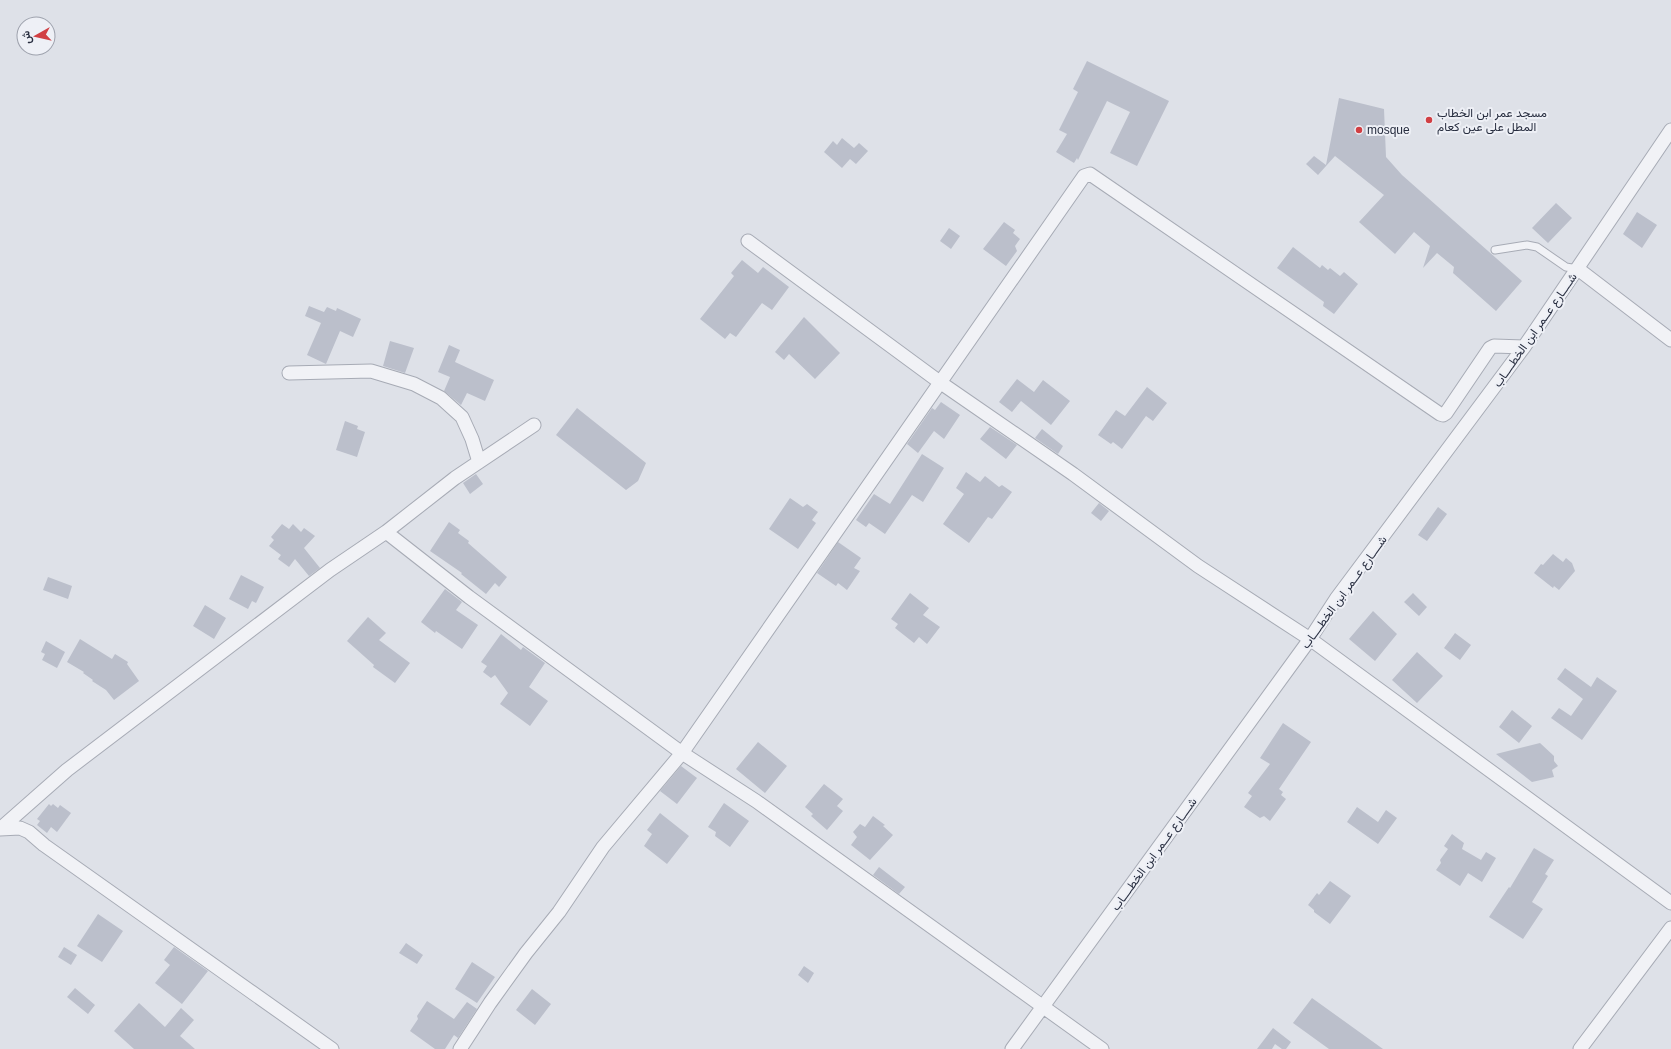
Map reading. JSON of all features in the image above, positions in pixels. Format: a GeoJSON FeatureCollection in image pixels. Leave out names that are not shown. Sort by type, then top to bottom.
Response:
{"type":"FeatureCollection","features":[{"type":"Feature","properties":{"kind":"street","name":"شــــارع عــمر ابن الخطــــاب"},"geometry":{"type":"LineString","coordinates":[[1012,1049],[1310,639],[1336,599],[1524,347],[1671,130]]}},
{"type":"Feature","properties":{"kind":"street"},"geometry":{"type":"LineString","coordinates":[[460,1049],[490,1003],[526,953],[560,912],[603,847],[682,753],[1084,176],[1087,174],[1090,174],[1440,414],[1443,415],[1446,413],[1490,348],[1494,346],[1524,347]]}},
{"type":"Feature","properties":{"kind":"street"},"geometry":{"type":"LineString","coordinates":[[748,241],[941,383],[1073,474],[1198,566],[1310,639],[1671,903]]}},
{"type":"Feature","properties":{"kind":"street"},"geometry":{"type":"LineString","coordinates":[[1578,269],[1671,340]]}},
{"type":"Feature","properties":{"kind":"street"},"geometry":{"type":"LineString","coordinates":[[289,373],[371,371],[414,384],[441,398],[462,416],[472,439],[478,462]]}},
{"type":"Feature","properties":{"kind":"street"},"geometry":{"type":"LineString","coordinates":[[0,829],[74,765],[330,570],[386,532],[449,482],[534,424]]}},
{"type":"Feature","properties":{"kind":"street"},"geometry":{"type":"LineString","coordinates":[[386,532],[469,597],[682,753],[756,801],[1102,1049]]}},
{"type":"Feature","properties":{"kind":"street"},"geometry":{"type":"LineString","coordinates":[[0,829],[20,828],[29,832],[50,849],[332,1049]]}},
{"type":"Feature","properties":{"kind":"street"},"geometry":{"type":"LineString","coordinates":[[1580,1049],[1671,928]]}},
{"type":"Feature","properties":{"kind":"lane"},"geometry":{"type":"LineString","coordinates":[[1495,250],[1527,245],[1537,247],[1566,267],[1578,269]]}},
{"type":"Feature","properties":{"kind":"building"},"geometry":{"type":"Polygon","coordinates":[[[1087,61],[1169,101],[1137,166],[1110,153],[1130,112],[1107,101],[1078,160],[1077,158],[1074,163],[1056,152],[1067,134],[1059,130],[1078,92],[1073,89],[1087,61]]]}},
{"type":"Feature","properties":{"kind":"building"},"geometry":{"type":"Polygon","coordinates":[[[1339,98],[1384,109],[1386,157],[1402,175],[1522,281],[1496,311],[1453,273],[1454,267],[1437,253],[1423,268],[1430,246],[1414,232],[1395,254],[1359,222],[1384,195],[1335,156],[1318,175],[1306,164],[1314,156],[1326,165],[1339,98]]]}},
{"type":"Feature","properties":{"kind":"building"},"geometry":{"type":"Polygon","coordinates":[[[842,138],[854,148],[859,143],[868,151],[856,164],[850,159],[842,168],[824,152],[833,141],[837,145],[842,138]]]}},
{"type":"Feature","properties":{"kind":"building"},"geometry":{"type":"Polygon","coordinates":[[[1556,203],[1572,218],[1548,243],[1532,228],[1556,203]]]}},
{"type":"Feature","properties":{"kind":"building"},"geometry":{"type":"Polygon","coordinates":[[[1637,212],[1657,225],[1642,248],[1623,234],[1637,212]]]}},
{"type":"Feature","properties":{"kind":"building"},"geometry":{"type":"Polygon","coordinates":[[[1004,222],[1015,230],[1013,233],[1020,239],[1015,246],[1017,251],[1006,266],[983,249],[1004,222]]]}},
{"type":"Feature","properties":{"kind":"building"},"geometry":{"type":"Polygon","coordinates":[[[949,228],[960,236],[951,249],[940,241],[949,228]]]}},
{"type":"Feature","properties":{"kind":"building"},"geometry":{"type":"Polygon","coordinates":[[[1293,247],[1320,268],[1322,265],[1328,270],[1330,268],[1340,276],[1344,272],[1358,284],[1334,314],[1323,306],[1324,302],[1277,268],[1293,247]]]}},
{"type":"Feature","properties":{"kind":"building"},"geometry":{"type":"Polygon","coordinates":[[[742,260],[758,273],[763,267],[789,287],[772,310],[762,303],[736,337],[730,333],[725,339],[700,319],[734,276],[731,273],[742,260]]]}},
{"type":"Feature","properties":{"kind":"building"},"geometry":{"type":"Polygon","coordinates":[[[309,306],[324,312],[327,307],[336,311],[337,308],[361,319],[353,337],[340,331],[326,364],[307,355],[321,323],[305,316],[309,306]]]}},
{"type":"Feature","properties":{"kind":"building"},"geometry":{"type":"Polygon","coordinates":[[[804,317],[840,353],[815,379],[789,354],[784,360],[775,352],[804,317]]]}},
{"type":"Feature","properties":{"kind":"building"},"geometry":{"type":"Polygon","coordinates":[[[390,341],[414,348],[405,373],[383,366],[390,341]]]}},
{"type":"Feature","properties":{"kind":"building"},"geometry":{"type":"Polygon","coordinates":[[[449,345],[460,350],[455,362],[494,380],[485,401],[467,393],[461,405],[444,391],[450,377],[438,372],[449,345]]]}},
{"type":"Feature","properties":{"kind":"building"},"geometry":{"type":"Polygon","coordinates":[[[1017,379],[1034,392],[1043,380],[1070,401],[1051,425],[1021,401],[1012,412],[999,402],[1017,379]]]}},
{"type":"Feature","properties":{"kind":"building"},"geometry":{"type":"Polygon","coordinates":[[[1147,387],[1167,403],[1153,421],[1146,416],[1122,449],[1113,442],[1111,444],[1098,435],[1116,410],[1125,416],[1147,387]]]}},
{"type":"Feature","properties":{"kind":"building"},"geometry":{"type":"Polygon","coordinates":[[[941,402],[960,415],[944,439],[934,431],[918,453],[907,444],[932,408],[935,410],[941,402]]]}},
{"type":"Feature","properties":{"kind":"building"},"geometry":{"type":"Polygon","coordinates":[[[577,408],[646,463],[638,481],[626,490],[556,435],[577,408]]]}},
{"type":"Feature","properties":{"kind":"building"},"geometry":{"type":"Polygon","coordinates":[[[345,421],[358,426],[357,429],[365,432],[357,457],[336,450],[345,421]]]}},
{"type":"Feature","properties":{"kind":"building"},"geometry":{"type":"Polygon","coordinates":[[[990,427],[1017,445],[1006,459],[980,439],[990,427]]]}},
{"type":"Feature","properties":{"kind":"building"},"geometry":{"type":"Polygon","coordinates":[[[1042,429],[1063,446],[1058,454],[1035,438],[1042,429]]]}},
{"type":"Feature","properties":{"kind":"building"},"geometry":{"type":"Polygon","coordinates":[[[922,454],[944,468],[923,502],[912,495],[885,534],[869,523],[866,527],[856,520],[874,494],[890,504],[922,454]]]}},
{"type":"Feature","properties":{"kind":"building"},"geometry":{"type":"Polygon","coordinates":[[[966,472],[980,482],[985,476],[999,487],[1002,485],[1012,492],[992,519],[988,517],[969,543],[943,524],[964,494],[956,488],[966,472]]]}},
{"type":"Feature","properties":{"kind":"building"},"geometry":{"type":"Polygon","coordinates":[[[476,474],[483,484],[470,494],[463,483],[476,474]]]}},
{"type":"Feature","properties":{"kind":"building"},"geometry":{"type":"Polygon","coordinates":[[[790,498],[803,507],[807,504],[818,512],[812,520],[816,523],[798,549],[769,529],[790,498]]]}},
{"type":"Feature","properties":{"kind":"building"},"geometry":{"type":"Polygon","coordinates":[[[1099,503],[1109,511],[1101,521],[1091,513],[1099,503]]]}},
{"type":"Feature","properties":{"kind":"building"},"geometry":{"type":"Polygon","coordinates":[[[1438,507],[1447,514],[1427,541],[1418,535],[1438,507]]]}},
{"type":"Feature","properties":{"kind":"building"},"geometry":{"type":"Polygon","coordinates":[[[449,522],[460,530],[458,533],[469,541],[468,543],[507,577],[499,587],[495,583],[486,594],[461,574],[462,573],[430,551],[449,522]]]}},
{"type":"Feature","properties":{"kind":"building"},"geometry":{"type":"Polygon","coordinates":[[[282,524],[289,529],[293,524],[301,532],[304,528],[315,536],[304,548],[320,568],[309,576],[295,559],[289,567],[278,559],[281,555],[269,546],[274,540],[271,537],[282,524]]]}},
{"type":"Feature","properties":{"kind":"building"},"geometry":{"type":"Polygon","coordinates":[[[838,542],[861,558],[854,568],[860,571],[847,590],[838,583],[836,586],[817,573],[838,542]]]}},
{"type":"Feature","properties":{"kind":"building"},"geometry":{"type":"Polygon","coordinates":[[[1553,554],[1563,562],[1566,558],[1572,563],[1575,571],[1559,590],[1554,586],[1553,588],[1534,573],[1541,564],[1543,565],[1553,554]]]}},
{"type":"Feature","properties":{"kind":"building"},"geometry":{"type":"Polygon","coordinates":[[[241,575],[264,587],[256,603],[252,601],[248,609],[229,599],[241,575]]]}},
{"type":"Feature","properties":{"kind":"building"},"geometry":{"type":"Polygon","coordinates":[[[48,577],[72,586],[68,599],[43,590],[48,577]]]}},
{"type":"Feature","properties":{"kind":"building"},"geometry":{"type":"Polygon","coordinates":[[[445,589],[462,602],[456,610],[478,625],[462,649],[436,631],[435,633],[421,622],[445,589]]]}},
{"type":"Feature","properties":{"kind":"building"},"geometry":{"type":"Polygon","coordinates":[[[910,593],[929,608],[923,615],[940,627],[927,644],[919,637],[914,643],[895,628],[898,624],[891,619],[910,593]]]}},
{"type":"Feature","properties":{"kind":"building"},"geometry":{"type":"Polygon","coordinates":[[[1413,593],[1427,607],[1419,616],[1404,602],[1413,593]]]}},
{"type":"Feature","properties":{"kind":"building"},"geometry":{"type":"Polygon","coordinates":[[[205,605],[226,618],[214,639],[193,626],[205,605]]]}},
{"type":"Feature","properties":{"kind":"building"},"geometry":{"type":"Polygon","coordinates":[[[1373,611],[1397,634],[1375,661],[1349,639],[1373,611]]]}},
{"type":"Feature","properties":{"kind":"building"},"geometry":{"type":"Polygon","coordinates":[[[368,617],[386,633],[379,640],[410,663],[395,683],[373,667],[374,665],[347,641],[368,617]]]}},
{"type":"Feature","properties":{"kind":"building"},"geometry":{"type":"Polygon","coordinates":[[[1455,633],[1471,645],[1460,660],[1444,648],[1455,633]]]}},
{"type":"Feature","properties":{"kind":"building"},"geometry":{"type":"Polygon","coordinates":[[[501,634],[521,650],[523,647],[545,663],[529,687],[548,701],[530,726],[500,704],[508,693],[495,675],[491,678],[483,672],[487,666],[481,662],[501,634]]]}},
{"type":"Feature","properties":{"kind":"building"},"geometry":{"type":"Polygon","coordinates":[[[80,639],[112,659],[115,654],[128,662],[127,664],[139,681],[114,700],[106,690],[92,681],[93,680],[83,673],[84,672],[67,662],[80,639]]]}},
{"type":"Feature","properties":{"kind":"building"},"geometry":{"type":"Polygon","coordinates":[[[46,641],[65,652],[57,668],[42,660],[45,654],[41,652],[46,641]]]}},
{"type":"Feature","properties":{"kind":"building"},"geometry":{"type":"Polygon","coordinates":[[[1417,652],[1443,676],[1417,703],[1392,680],[1417,652]]]}},
{"type":"Feature","properties":{"kind":"building"},"geometry":{"type":"Polygon","coordinates":[[[1565,668],[1591,687],[1597,677],[1617,691],[1582,740],[1551,718],[1559,708],[1571,716],[1583,699],[1557,679],[1565,668]]]}},
{"type":"Feature","properties":{"kind":"building"},"geometry":{"type":"Polygon","coordinates":[[[1512,710],[1532,726],[1519,743],[1499,727],[1512,710]]]}},
{"type":"Feature","properties":{"kind":"building"},"geometry":{"type":"Polygon","coordinates":[[[1283,723],[1311,742],[1279,789],[1283,792],[1281,795],[1286,799],[1270,821],[1264,816],[1260,818],[1244,807],[1252,796],[1248,793],[1270,764],[1260,758],[1283,723]]]}},
{"type":"Feature","properties":{"kind":"building"},"geometry":{"type":"Polygon","coordinates":[[[758,742],[787,766],[765,793],[736,769],[758,742]]]}},
{"type":"Feature","properties":{"kind":"building"},"geometry":{"type":"Polygon","coordinates":[[[1540,743],[1554,756],[1554,761],[1558,766],[1552,770],[1554,777],[1532,782],[1496,754],[1540,743]]]}},
{"type":"Feature","properties":{"kind":"building"},"geometry":{"type":"Polygon","coordinates":[[[681,766],[697,778],[677,804],[660,791],[681,766]]]}},
{"type":"Feature","properties":{"kind":"building"},"geometry":{"type":"Polygon","coordinates":[[[824,784],[843,799],[837,806],[843,811],[827,830],[811,816],[813,814],[805,807],[824,784]]]}},
{"type":"Feature","properties":{"kind":"building"},"geometry":{"type":"Polygon","coordinates":[[[724,803],[749,821],[730,847],[715,836],[716,832],[708,827],[724,803]]]}},
{"type":"Feature","properties":{"kind":"building"},"geometry":{"type":"Polygon","coordinates":[[[49,804],[51,806],[53,804],[58,808],[60,805],[71,813],[57,832],[51,827],[47,833],[37,825],[40,821],[37,819],[49,804]]]}},
{"type":"Feature","properties":{"kind":"building"},"geometry":{"type":"Polygon","coordinates":[[[1357,807],[1378,822],[1386,810],[1397,818],[1378,844],[1347,822],[1357,807]]]}},
{"type":"Feature","properties":{"kind":"building"},"geometry":{"type":"Polygon","coordinates":[[[660,813],[689,836],[667,864],[644,846],[652,834],[647,830],[660,813]]]}},
{"type":"Feature","properties":{"kind":"building"},"geometry":{"type":"Polygon","coordinates":[[[873,816],[885,825],[883,826],[893,835],[870,860],[851,845],[857,837],[853,832],[860,824],[865,827],[873,816]]]}},
{"type":"Feature","properties":{"kind":"building"},"geometry":{"type":"Polygon","coordinates":[[[1452,834],[1464,843],[1462,849],[1481,860],[1486,852],[1496,858],[1482,882],[1468,873],[1460,886],[1436,870],[1441,863],[1440,860],[1448,849],[1444,846],[1452,834]]]}},
{"type":"Feature","properties":{"kind":"building"},"geometry":{"type":"Polygon","coordinates":[[[1534,848],[1554,860],[1545,874],[1548,876],[1532,902],[1543,909],[1523,939],[1489,917],[1509,887],[1510,888],[1534,848]]]}},
{"type":"Feature","properties":{"kind":"building"},"geometry":{"type":"Polygon","coordinates":[[[879,867],[905,887],[899,894],[873,875],[879,867]]]}},
{"type":"Feature","properties":{"kind":"building"},"geometry":{"type":"Polygon","coordinates":[[[1330,881],[1351,896],[1330,924],[1314,912],[1314,910],[1308,905],[1317,893],[1319,895],[1330,881]]]}},
{"type":"Feature","properties":{"kind":"building"},"geometry":{"type":"Polygon","coordinates":[[[98,914],[123,931],[102,962],[77,946],[98,914]]]}},
{"type":"Feature","properties":{"kind":"building"},"geometry":{"type":"Polygon","coordinates":[[[406,943],[423,955],[417,964],[399,953],[406,943]]]}},
{"type":"Feature","properties":{"kind":"building"},"geometry":{"type":"Polygon","coordinates":[[[64,947],[77,955],[71,965],[58,957],[64,947]]]}},
{"type":"Feature","properties":{"kind":"building"},"geometry":{"type":"Polygon","coordinates":[[[174,947],[208,971],[182,1004],[155,983],[170,965],[164,960],[174,947]]]}},
{"type":"Feature","properties":{"kind":"building"},"geometry":{"type":"Polygon","coordinates":[[[472,962],[495,977],[477,1003],[455,989],[472,962]]]}},
{"type":"Feature","properties":{"kind":"building"},"geometry":{"type":"Polygon","coordinates":[[[804,966],[814,973],[808,983],[798,975],[804,966]]]}},
{"type":"Feature","properties":{"kind":"building"},"geometry":{"type":"Polygon","coordinates":[[[75,988],[95,1005],[88,1014],[67,997],[75,988]]]}},
{"type":"Feature","properties":{"kind":"building"},"geometry":{"type":"Polygon","coordinates":[[[532,989],[551,1004],[535,1025],[516,1010],[532,989]]]}},
{"type":"Feature","properties":{"kind":"building"},"geometry":{"type":"Polygon","coordinates":[[[1312,998],[1383,1049],[1329,1049],[1293,1023],[1312,998]]]}},
{"type":"Feature","properties":{"kind":"building"},"geometry":{"type":"Polygon","coordinates":[[[427,1001],[454,1019],[467,1002],[477,1009],[458,1038],[454,1035],[445,1049],[435,1049],[410,1031],[418,1019],[417,1016],[427,1001]]]}},
{"type":"Feature","properties":{"kind":"building"},"geometry":{"type":"Polygon","coordinates":[[[139,1003],[165,1027],[181,1008],[194,1020],[180,1036],[195,1049],[134,1049],[114,1031],[139,1003]]]}},
{"type":"Feature","properties":{"kind":"building"},"geometry":{"type":"Polygon","coordinates":[[[1273,1028],[1291,1042],[1286,1049],[1282,1049],[1275,1044],[1272,1049],[1257,1049],[1273,1028]]]}},
{"type":"Feature","properties":{"kind":"place","name":"مسجد عمر ابن الخطاب المطل على عين كعام"},"geometry":{"type":"Point","coordinates":[1429,120]}},
{"type":"Feature","properties":{"kind":"place","name":"mosque"},"geometry":{"type":"Point","coordinates":[1359,130]}}]}
